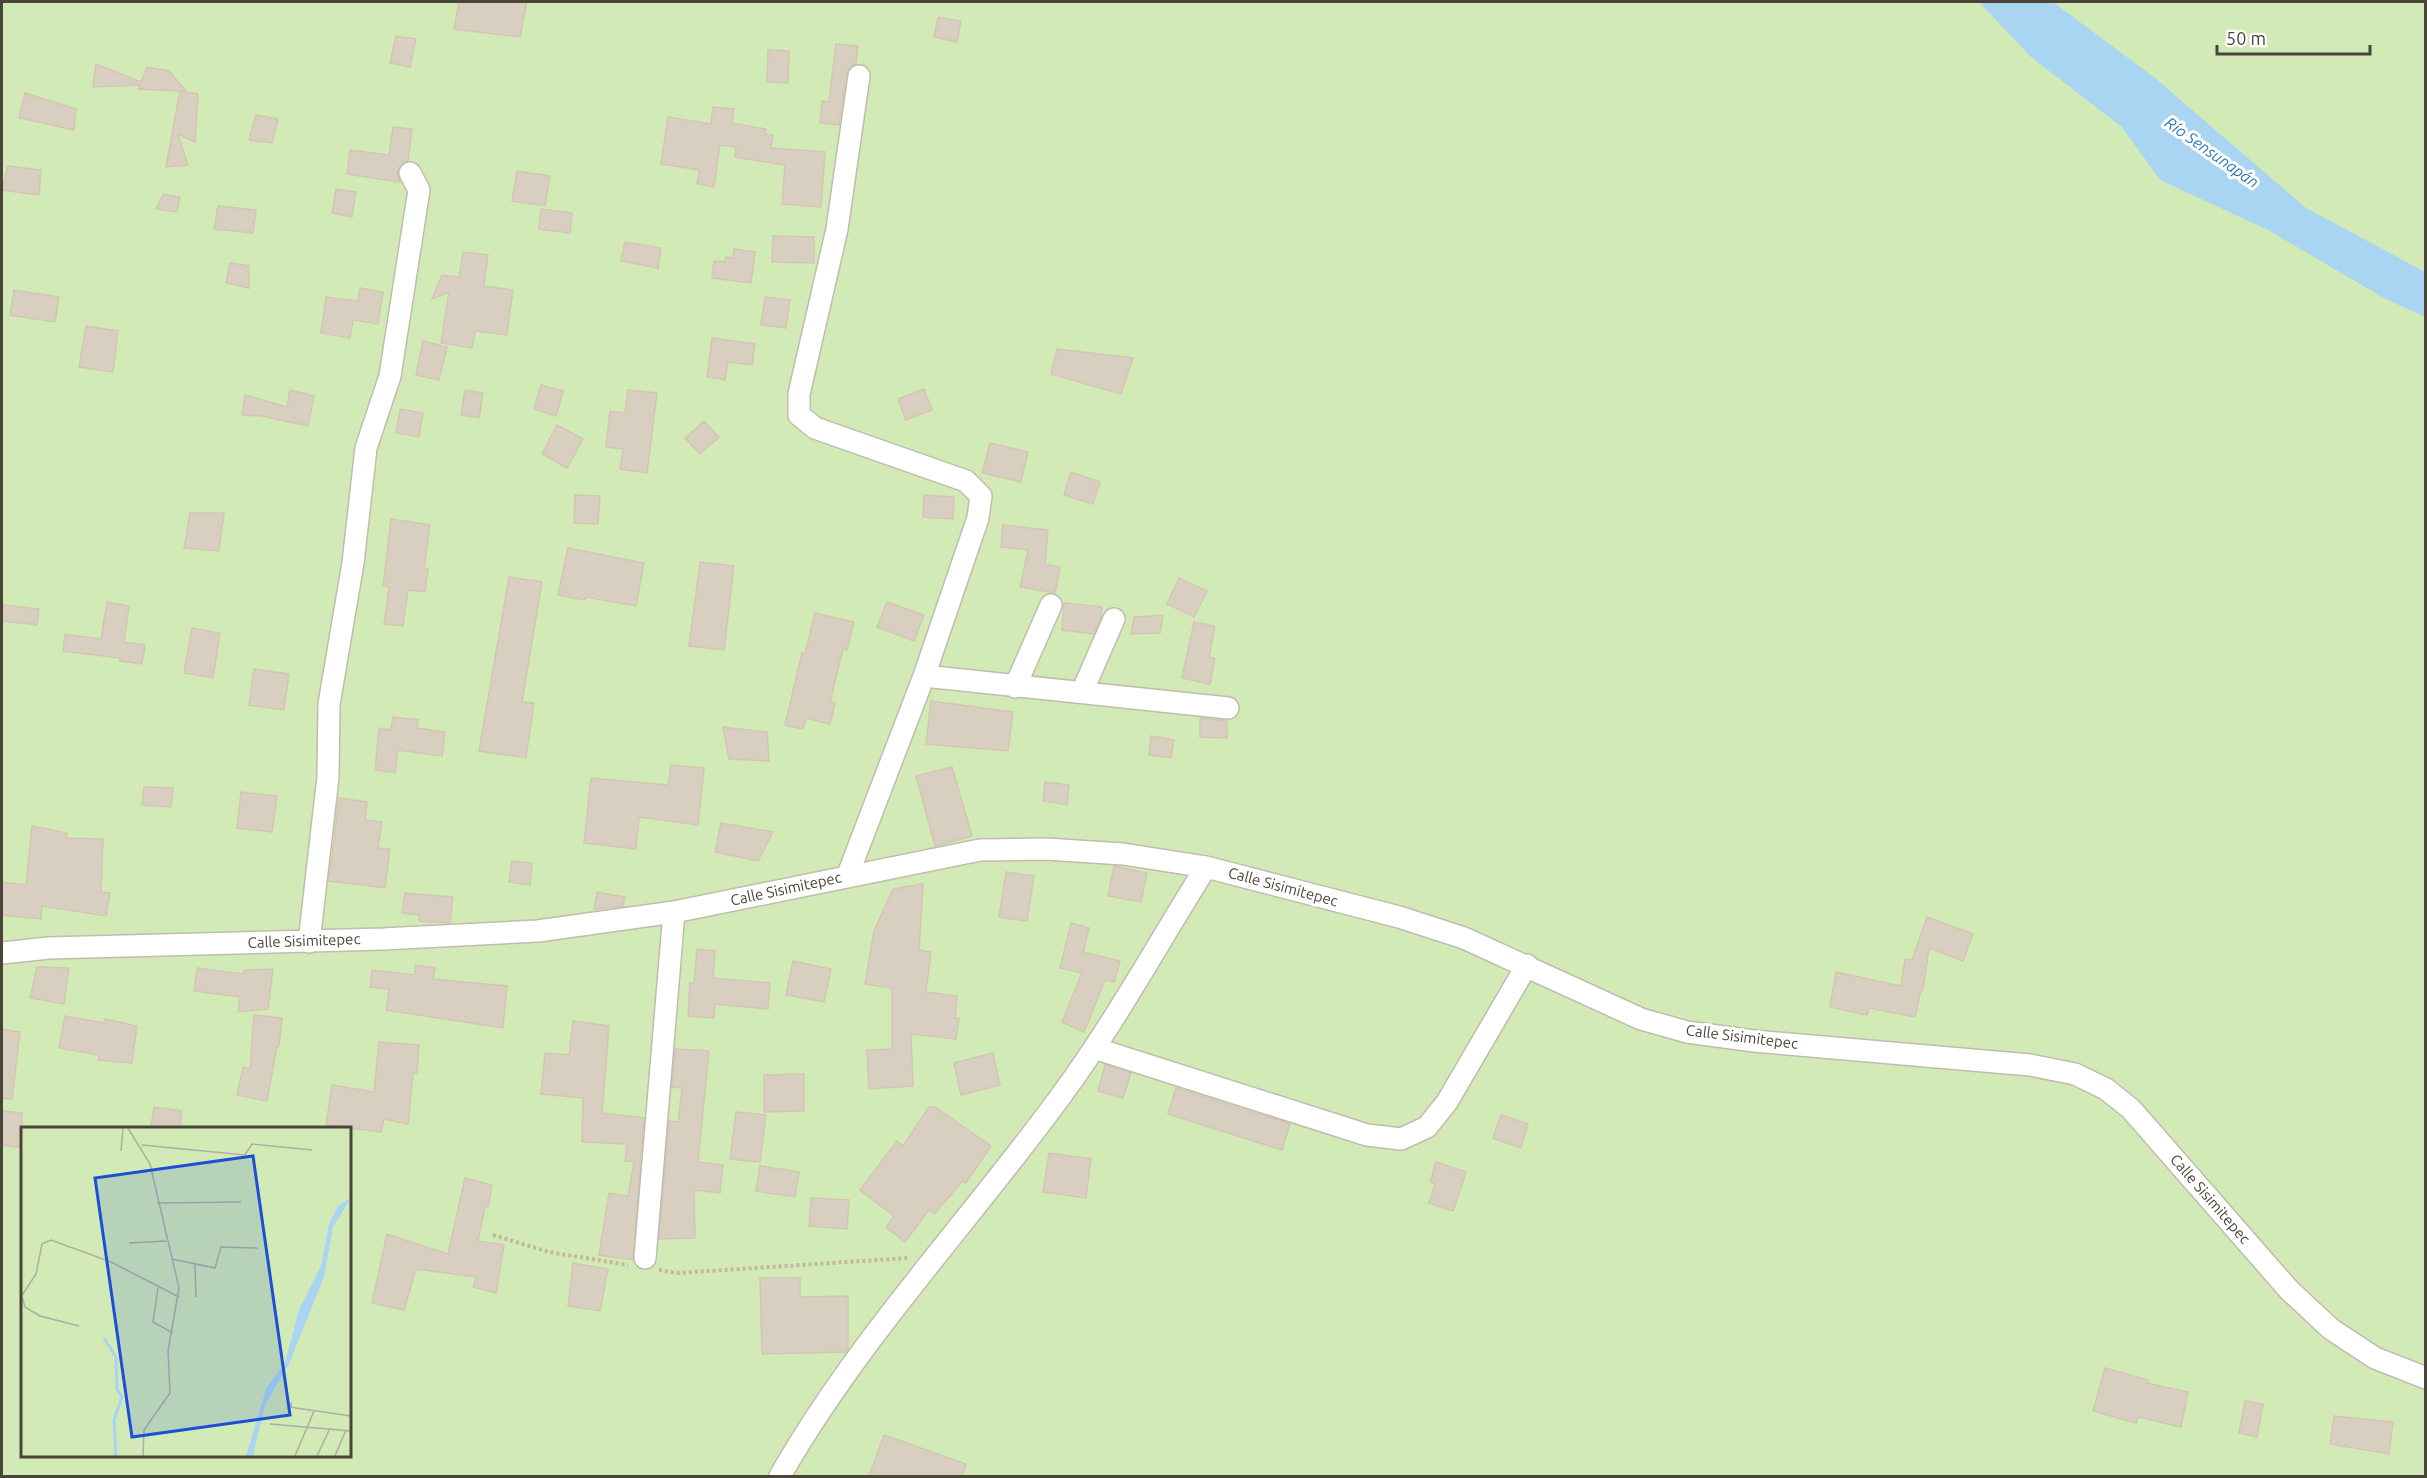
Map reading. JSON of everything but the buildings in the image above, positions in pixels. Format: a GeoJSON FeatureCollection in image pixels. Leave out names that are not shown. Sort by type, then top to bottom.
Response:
{"type":"FeatureCollection","features":[{"type":"Feature","properties":{"kind":"street"},"geometry":{"type":"LineString","coordinates":[[847,877],[924,676],[978,518],[981,496],[966,481],[815,428],[799,415],[799,394],[837,229],[859,76]]}},
{"type":"Feature","properties":{"kind":"street"},"geometry":{"type":"LineString","coordinates":[[309,942],[328,777],[329,704],[352,563],[366,448],[390,376],[419,190],[410,173]]}},
{"type":"Feature","properties":{"kind":"street"},"geometry":{"type":"LineString","coordinates":[[1015,687],[1051,605]]}},
{"type":"Feature","properties":{"kind":"street"},"geometry":{"type":"LineString","coordinates":[[1082,692],[1114,619]]}},
{"type":"Feature","properties":{"kind":"street"},"geometry":{"type":"LineString","coordinates":[[924,676],[1228,708]]}},
{"type":"Feature","properties":{"kind":"street","name":"Calle Sisimitepec"},"geometry":{"type":"LineString","coordinates":[[2,953],[49,948],[309,942],[538,931],[674,912],[980,850],[1046,849],[1123,854],[1206,867],[1399,917],[1464,938],[1641,1019],[1687,1032],[1754,1041],[2030,1065],[2075,1074],[2106,1089],[2131,1109],[2289,1290],[2331,1329],[2375,1358],[2426,1378]]}},
{"type":"Feature","properties":{"kind":"street"},"geometry":{"type":"LineString","coordinates":[[780,1476],[798,1446],[873,1338],[1064,1093],[1206,867]]}},
{"type":"Feature","properties":{"kind":"street"},"geometry":{"type":"LineString","coordinates":[[643,1264],[674,912]]}},
{"type":"Feature","properties":{"kind":"street"},"geometry":{"type":"LineString","coordinates":[[1094,1048],[1367,1135],[1401,1139],[1427,1127],[1447,1102],[1527,965]]}},
{"type":"Feature","properties":{"kind":"path"},"geometry":{"type":"LineString","coordinates":[[493,1235],[549,1252],[643,1264],[677,1273],[937,1256]]}},
{"type":"Feature","properties":{"kind":"green space"},"geometry":{"type":"Polygon","coordinates":[[[2,2],[2425,2],[2425,1476],[2,1476],[2,2]]]}},
{"type":"Feature","properties":{"kind":"water","name":"Río Sensunapán"},"geometry":{"type":"Polygon","coordinates":[[[1979,2],[2053,2],[2155,78],[2306,208],[2425,272],[2425,317],[2384,298],[2268,230],[2160,180],[2122,127],[2031,57],[1979,2]]]}}]}
